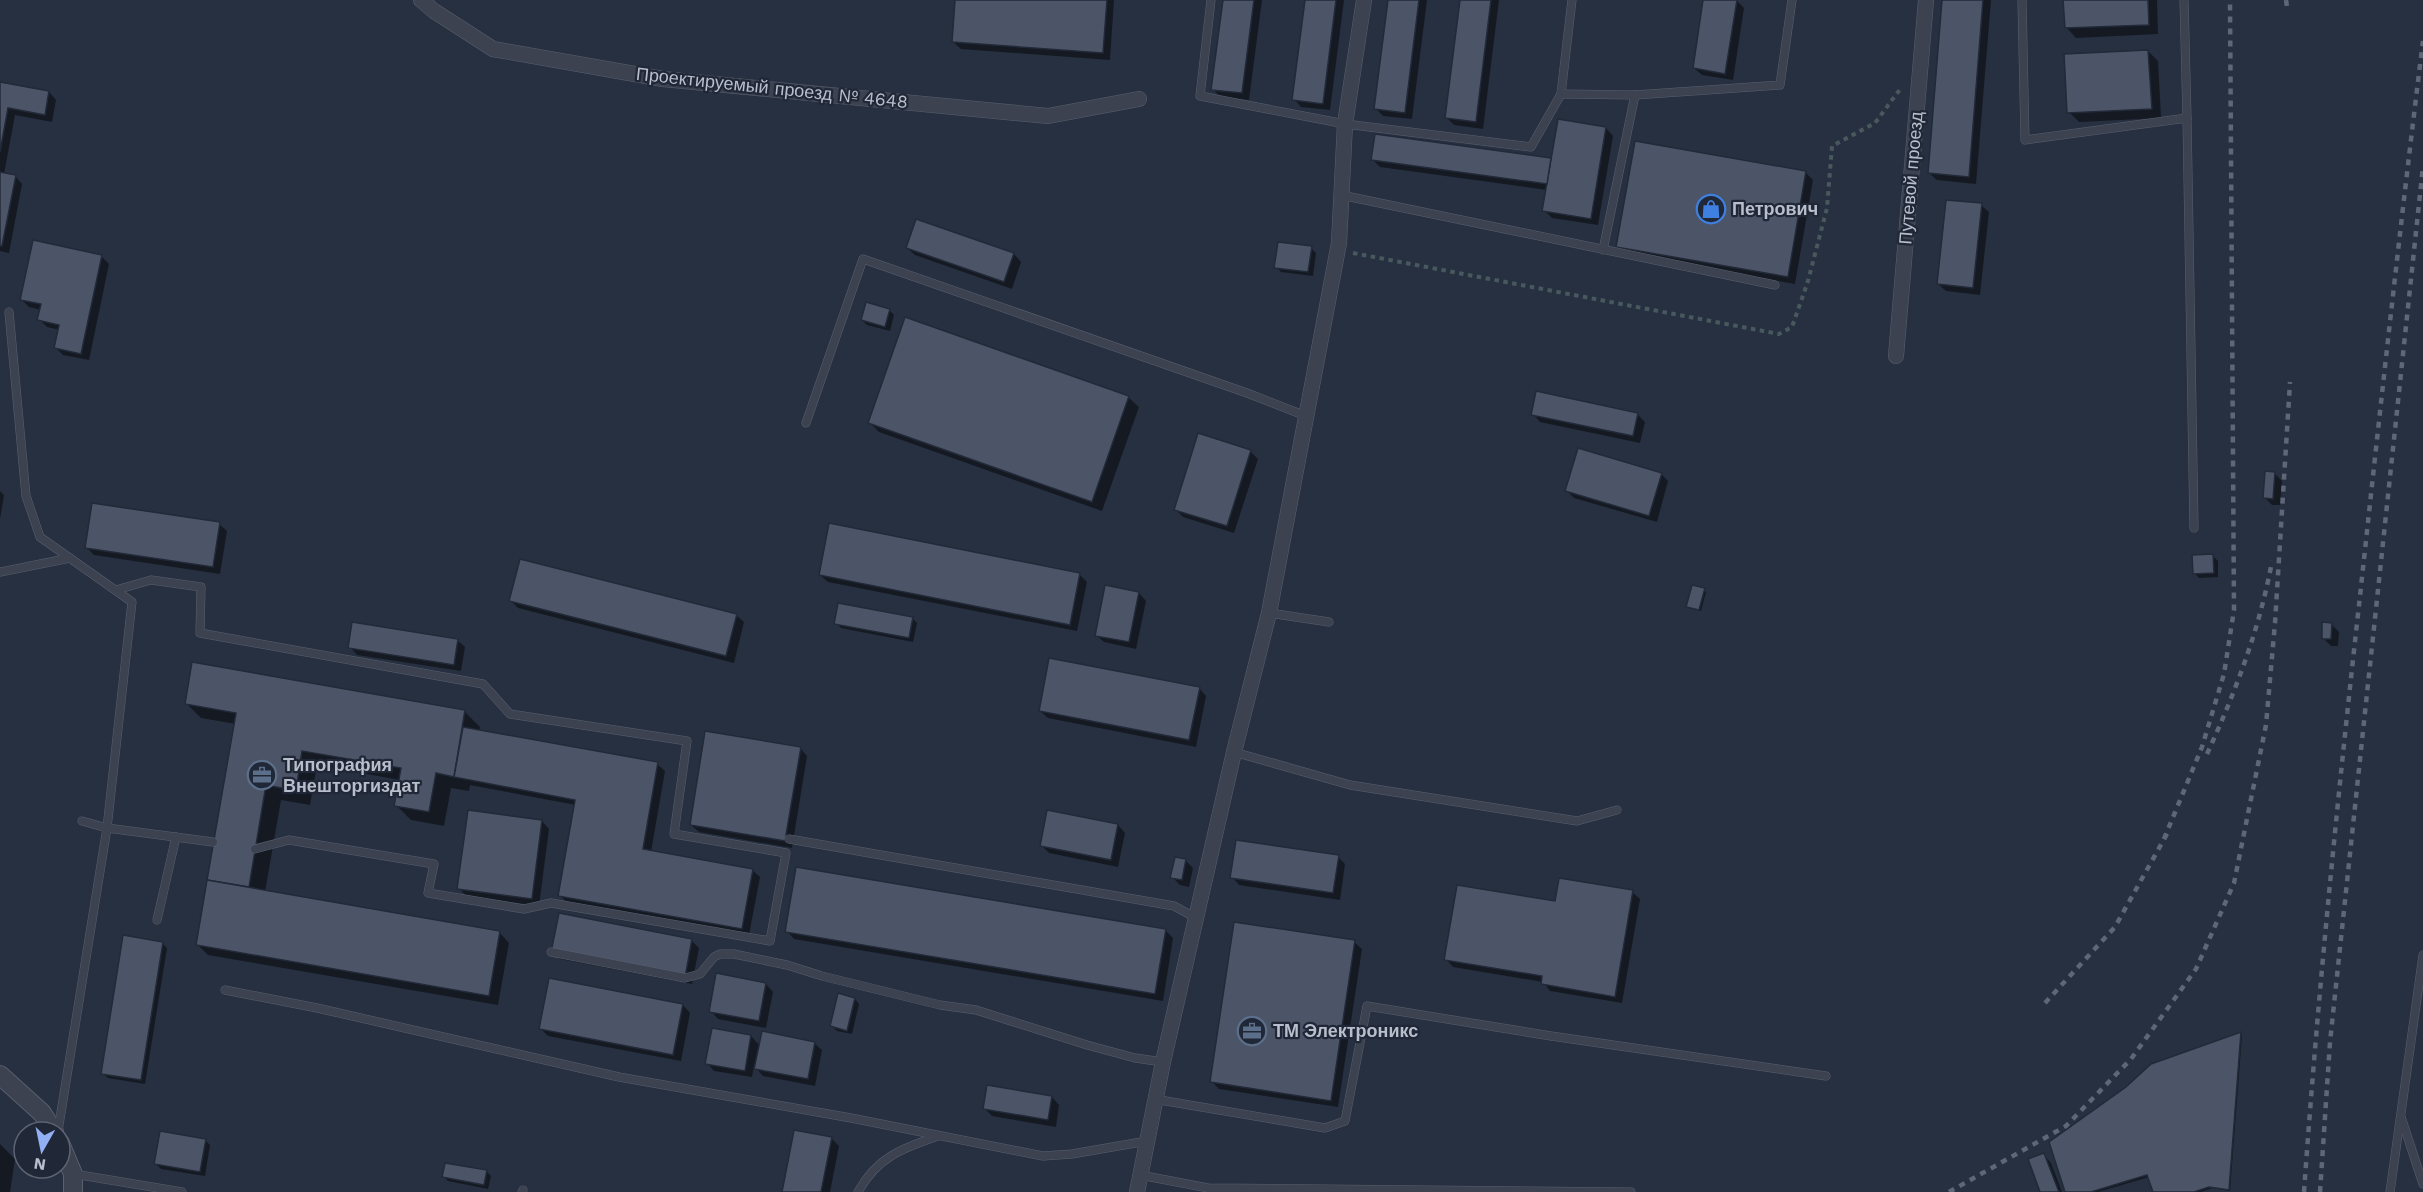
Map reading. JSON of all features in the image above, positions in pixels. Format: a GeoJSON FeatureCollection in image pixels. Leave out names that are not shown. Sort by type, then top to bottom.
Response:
{"type":"FeatureCollection","features":[{"type":"Feature","properties":{"kind":"street","name":"Проектируемый проезд № 4648"},"geometry":{"type":"LineString","coordinates":[[421,0],[493,49],[663,79],[1048,116],[1138,99]]}},
{"type":"Feature","properties":{"kind":"street"},"geometry":{"type":"LineString","coordinates":[[1137,1192],[1162,1062],[1233,752],[1269,613],[1339,243],[1345,124],[1364,0]]}},
{"type":"Feature","properties":{"kind":"street","name":"Путевой проезд"},"geometry":{"type":"LineString","coordinates":[[1896,356],[1926,0]]}},
{"type":"Feature","properties":{"kind":"street"},"geometry":{"type":"LineString","coordinates":[[0,1075],[47,1120]]}},
{"type":"Feature","properties":{"kind":"lane"},"geometry":{"type":"LineString","coordinates":[[1211,0],[1200,96],[1345,124],[1531,147],[1561,94],[1572,0]]}},
{"type":"Feature","properties":{"kind":"lane"},"geometry":{"type":"LineString","coordinates":[[1561,94],[1635,95],[1780,85],[1792,0]]}},
{"type":"Feature","properties":{"kind":"lane"},"geometry":{"type":"LineString","coordinates":[[2022,0],[2025,140],[2187,118]]}},
{"type":"Feature","properties":{"kind":"lane"},"geometry":{"type":"LineString","coordinates":[[2184,0],[2194,528]]}},
{"type":"Feature","properties":{"kind":"lane"},"geometry":{"type":"LineString","coordinates":[[1604,250],[1635,95]]}},
{"type":"Feature","properties":{"kind":"lane"},"geometry":{"type":"LineString","coordinates":[[1341,195],[1775,285]]}},
{"type":"Feature","properties":{"kind":"lane"},"geometry":{"type":"LineString","coordinates":[[806,423],[863,259],[1236,389],[1306,416]]}},
{"type":"Feature","properties":{"kind":"lane"},"geometry":{"type":"LineString","coordinates":[[9,312],[26,496],[40,537],[132,602],[107,828],[58,1120]]}},
{"type":"Feature","properties":{"kind":"lane"},"geometry":{"type":"LineString","coordinates":[[0,572],[70,558]]}},
{"type":"Feature","properties":{"kind":"lane"},"geometry":{"type":"LineString","coordinates":[[116,590],[151,580],[201,587],[200,633],[483,684],[510,714],[687,741],[674,834],[786,853],[770,941],[551,903],[524,909],[428,893],[434,864],[289,840],[255,849]]}},
{"type":"Feature","properties":{"kind":"lane"},"geometry":{"type":"LineString","coordinates":[[1269,613],[1329,622]]}},
{"type":"Feature","properties":{"kind":"lane"},"geometry":{"type":"LineString","coordinates":[[1233,752],[1350,784],[1577,820],[1617,810]]}},
{"type":"Feature","properties":{"kind":"lane"},"geometry":{"type":"LineString","coordinates":[[82,821],[107,828],[213,842]]}},
{"type":"Feature","properties":{"kind":"lane"},"geometry":{"type":"LineString","coordinates":[[157,920],[176,837]]}},
{"type":"Feature","properties":{"kind":"lane"},"geometry":{"type":"LineString","coordinates":[[789,839],[1174,906],[1196,918]]}},
{"type":"Feature","properties":{"kind":"lane"},"geometry":{"type":"LineString","coordinates":[[551,952],[685,978],[700,974],[714,957],[720,954],[734,954],[787,965],[940,1005],[976,1010],[1088,1045],[1135,1058],[1162,1062]]}},
{"type":"Feature","properties":{"kind":"lane"},"geometry":{"type":"LineString","coordinates":[[2390,1192],[2423,955]]}},
{"type":"Feature","properties":{"kind":"lane"},"geometry":{"type":"LineString","coordinates":[[225,990],[317,1008],[619,1077],[940,1135],[1042,1156],[1072,1154],[1147,1141]]}},
{"type":"Feature","properties":{"kind":"lane"},"geometry":{"type":"LineString","coordinates":[[1154,1099],[1325,1128],[1345,1121],[1366,1006],[1551,1036],[1826,1076]]}},
{"type":"Feature","properties":{"kind":"lane"},"geometry":{"type":"LineString","coordinates":[[2400,1113],[2423,1184]]}},
{"type":"Feature","properties":{"kind":"lane"},"geometry":{"type":"LineString","coordinates":[[858,1192],[880,1163],[903,1148],[940,1135]]}},
{"type":"Feature","properties":{"kind":"lane"},"geometry":{"type":"LineString","coordinates":[[1140,1175],[1208,1188],[1631,1192]]}},
{"type":"Feature","properties":{"kind":"lane"},"geometry":{"type":"LineString","coordinates":[[73,1183],[182,1192]]}},
{"type":"Feature","properties":{"kind":"building"},"geometry":{"type":"Polygon","coordinates":[[[955,0],[1107,0],[1103,53],[952,42],[955,0]]]}},
{"type":"Feature","properties":{"kind":"building"},"geometry":{"type":"Polygon","coordinates":[[[1223,0],[1254,0],[1242,93],[1211,90],[1223,0]]]}},
{"type":"Feature","properties":{"kind":"building"},"geometry":{"type":"Polygon","coordinates":[[[1305,0],[1336,0],[1323,104],[1292,100],[1305,0]]]}},
{"type":"Feature","properties":{"kind":"building"},"geometry":{"type":"Polygon","coordinates":[[[1388,0],[1419,0],[1405,113],[1374,109],[1388,0]]]}},
{"type":"Feature","properties":{"kind":"building"},"geometry":{"type":"Polygon","coordinates":[[[1460,0],[1491,0],[1476,122],[1445,118],[1460,0]]]}},
{"type":"Feature","properties":{"kind":"building"},"geometry":{"type":"Polygon","coordinates":[[[1703,0],[1737,0],[1725,74],[1693,68],[1703,0]]]}},
{"type":"Feature","properties":{"kind":"building"},"geometry":{"type":"Polygon","coordinates":[[[1942,0],[1983,0],[1969,177],[1928,173],[1942,0]]]}},
{"type":"Feature","properties":{"kind":"building"},"geometry":{"type":"Polygon","coordinates":[[[2063,0],[2148,0],[2149,25],[2065,28],[2063,0]]]}},
{"type":"Feature","properties":{"kind":"building"},"geometry":{"type":"Polygon","coordinates":[[[2148,50],[2152,109],[2067,113],[2064,54],[2148,50]]]}},
{"type":"Feature","properties":{"kind":"building"},"geometry":{"type":"Polygon","coordinates":[[[0,82],[49,91],[45,115],[8,108],[0,152],[0,82]]]}},
{"type":"Feature","properties":{"kind":"building"},"geometry":{"type":"Polygon","coordinates":[[[1558,119],[1606,127],[1591,219],[1542,211],[1558,119]]]}},
{"type":"Feature","properties":{"kind":"building"},"geometry":{"type":"Polygon","coordinates":[[[1375,134],[1551,158],[1547,184],[1371,160],[1375,134]]]}},
{"type":"Feature","properties":{"kind":"building","name":"Петрович"},"geometry":{"type":"Polygon","coordinates":[[[1635,141],[1806,171],[1788,277],[1616,247],[1635,141]]]}},
{"type":"Feature","properties":{"kind":"building"},"geometry":{"type":"Polygon","coordinates":[[[0,172],[16,175],[2,246],[0,246],[0,172]]]}},
{"type":"Feature","properties":{"kind":"building"},"geometry":{"type":"Polygon","coordinates":[[[1946,200],[1982,203],[1973,288],[1937,284],[1946,200]]]}},
{"type":"Feature","properties":{"kind":"building"},"geometry":{"type":"Polygon","coordinates":[[[916,219],[1014,253],[1004,282],[906,248],[916,219]]]}},
{"type":"Feature","properties":{"kind":"building"},"geometry":{"type":"Polygon","coordinates":[[[33,240],[102,255],[81,354],[54,348],[59,325],[37,320],[41,304],[20,300],[33,240]]]}},
{"type":"Feature","properties":{"kind":"building"},"geometry":{"type":"Polygon","coordinates":[[[1278,242],[1312,246],[1308,272],[1274,268],[1278,242]]]}},
{"type":"Feature","properties":{"kind":"building"},"geometry":{"type":"Polygon","coordinates":[[[866,302],[890,309],[885,327],[861,320],[866,302]]]}},
{"type":"Feature","properties":{"kind":"building"},"geometry":{"type":"Polygon","coordinates":[[[905,317],[1129,396],[1092,502],[868,423],[905,317]]]}},
{"type":"Feature","properties":{"kind":"building"},"geometry":{"type":"Polygon","coordinates":[[[1536,391],[1638,413],[1633,436],[1531,415],[1536,391]]]}},
{"type":"Feature","properties":{"kind":"building"},"geometry":{"type":"Polygon","coordinates":[[[1198,433],[1251,450],[1227,526],[1174,510],[1198,433]]]}},
{"type":"Feature","properties":{"kind":"building"},"geometry":{"type":"Polygon","coordinates":[[[1578,448],[1662,473],[1649,516],[1565,491],[1578,448]]]}},
{"type":"Feature","properties":{"kind":"building"},"geometry":{"type":"Polygon","coordinates":[[[2265,471],[2275,472],[2273,499],[2263,498],[2265,471]]]}},
{"type":"Feature","properties":{"kind":"building"},"geometry":{"type":"Polygon","coordinates":[[[92,503],[220,522],[213,567],[85,548],[92,503]]]}},
{"type":"Feature","properties":{"kind":"building"},"geometry":{"type":"Polygon","coordinates":[[[829,523],[1080,573],[1070,625],[819,575],[829,523]]]}},
{"type":"Feature","properties":{"kind":"building"},"geometry":{"type":"Polygon","coordinates":[[[2213,554],[2214,573],[2193,574],[2192,555],[2213,554]]]}},
{"type":"Feature","properties":{"kind":"building"},"geometry":{"type":"Polygon","coordinates":[[[520,559],[737,614],[726,656],[509,601],[520,559]]]}},
{"type":"Feature","properties":{"kind":"building"},"geometry":{"type":"Polygon","coordinates":[[[1105,585],[1139,592],[1129,642],[1095,636],[1105,585]]]}},
{"type":"Feature","properties":{"kind":"building"},"geometry":{"type":"Polygon","coordinates":[[[1692,585],[1705,588],[1699,610],[1686,607],[1692,585]]]}},
{"type":"Feature","properties":{"kind":"building"},"geometry":{"type":"Polygon","coordinates":[[[838,603],[913,617],[909,638],[834,624],[838,603]]]}},
{"type":"Feature","properties":{"kind":"building"},"geometry":{"type":"Polygon","coordinates":[[[352,622],[458,639],[454,665],[348,648],[352,622]]]}},
{"type":"Feature","properties":{"kind":"building"},"geometry":{"type":"Polygon","coordinates":[[[2322,622],[2332,623],[2331,639],[2322,639],[2322,622]]]}},
{"type":"Feature","properties":{"kind":"building"},"geometry":{"type":"Polygon","coordinates":[[[1049,658],[1200,687],[1189,740],[1039,711],[1049,658]]]}},
{"type":"Feature","properties":{"kind":"building","name":"Типография Внешторгиздат"},"geometry":{"type":"Polygon","coordinates":[[[192,662],[465,710],[454,777],[436,773],[429,812],[394,806],[401,768],[302,751],[296,791],[266,785],[249,887],[207,880],[236,713],[185,704],[192,662]]]}},
{"type":"Feature","properties":{"kind":"building"},"geometry":{"type":"Polygon","coordinates":[[[463,727],[658,762],[643,849],[753,869],[742,929],[558,896],[575,800],[454,777],[463,727]]]}},
{"type":"Feature","properties":{"kind":"building"},"geometry":{"type":"Polygon","coordinates":[[[705,731],[801,747],[785,841],[690,825],[705,731]]]}},
{"type":"Feature","properties":{"kind":"building"},"geometry":{"type":"Polygon","coordinates":[[[468,810],[542,820],[532,899],[457,889],[468,810]]]}},
{"type":"Feature","properties":{"kind":"building"},"geometry":{"type":"Polygon","coordinates":[[[1047,810],[1118,824],[1111,860],[1040,846],[1047,810]]]}},
{"type":"Feature","properties":{"kind":"building"},"geometry":{"type":"Polygon","coordinates":[[[1236,840],[1339,855],[1333,893],[1230,878],[1236,840]]]}},
{"type":"Feature","properties":{"kind":"building"},"geometry":{"type":"Polygon","coordinates":[[[1175,857],[1186,859],[1182,880],[1170,878],[1175,857]]]}},
{"type":"Feature","properties":{"kind":"building"},"geometry":{"type":"Polygon","coordinates":[[[796,867],[1166,929],[1155,994],[785,932],[796,867]]]}},
{"type":"Feature","properties":{"kind":"building"},"geometry":{"type":"Polygon","coordinates":[[[1559,878],[1633,890],[1615,997],[1541,984],[1542,976],[1444,960],[1457,885],[1555,901],[1559,878]]]}},
{"type":"Feature","properties":{"kind":"building"},"geometry":{"type":"Polygon","coordinates":[[[207,880],[500,931],[489,996],[196,945],[207,880]]]}},
{"type":"Feature","properties":{"kind":"building"},"geometry":{"type":"Polygon","coordinates":[[[559,913],[692,939],[685,978],[551,952],[559,913]]]}},
{"type":"Feature","properties":{"kind":"building"},"geometry":{"type":"Polygon","coordinates":[[[1234,922],[1355,940],[1331,1101],[1210,1082],[1234,922]]]}},
{"type":"Feature","properties":{"kind":"building"},"geometry":{"type":"Polygon","coordinates":[[[123,935],[163,942],[141,1080],[101,1074],[123,935]]]}},
{"type":"Feature","properties":{"kind":"building"},"geometry":{"type":"Polygon","coordinates":[[[716,973],[766,983],[759,1021],[709,1012],[716,973]]]}},
{"type":"Feature","properties":{"kind":"building"},"geometry":{"type":"Polygon","coordinates":[[[549,978],[683,1004],[673,1055],[539,1029],[549,978]]]}},
{"type":"Feature","properties":{"kind":"building"},"geometry":{"type":"Polygon","coordinates":[[[838,993],[855,998],[847,1031],[830,1026],[838,993]]]}},
{"type":"Feature","properties":{"kind":"building"},"geometry":{"type":"Polygon","coordinates":[[[712,1028],[751,1035],[745,1071],[705,1064],[712,1028]]]}},
{"type":"Feature","properties":{"kind":"building"},"geometry":{"type":"Polygon","coordinates":[[[762,1031],[815,1042],[808,1079],[754,1069],[762,1031]]]}},
{"type":"Feature","properties":{"kind":"building"},"geometry":{"type":"Polygon","coordinates":[[[2241,1032],[2229,1190],[2209,1187],[2194,1192],[2153,1192],[2147,1175],[2091,1192],[2065,1192],[2049,1142],[2126,1087],[2151,1064],[2241,1032]]]}},
{"type":"Feature","properties":{"kind":"building"},"geometry":{"type":"Polygon","coordinates":[[[987,1085],[1052,1096],[1048,1120],[983,1109],[987,1085]]]}},
{"type":"Feature","properties":{"kind":"building"},"geometry":{"type":"Polygon","coordinates":[[[794,1130],[832,1137],[821,1192],[782,1192],[794,1130]]]}},
{"type":"Feature","properties":{"kind":"building"},"geometry":{"type":"Polygon","coordinates":[[[160,1131],[206,1139],[200,1172],[154,1164],[160,1131]]]}},
{"type":"Feature","properties":{"kind":"building"},"geometry":{"type":"Polygon","coordinates":[[[2044,1153],[2059,1192],[2040,1192],[2028,1159],[2044,1153]]]}},
{"type":"Feature","properties":{"kind":"building"},"geometry":{"type":"Polygon","coordinates":[[[445,1163],[487,1170],[484,1185],[442,1177],[445,1163]]]}},
{"type":"Feature","properties":{"kind":"railway"},"geometry":{"type":"LineString","coordinates":[[2164,839],[2202,747],[2224,674],[2234,610],[2230,0]]}},
{"type":"Feature","properties":{"kind":"railway"},"geometry":{"type":"LineString","coordinates":[[2286,0],[2287,7]]}},
{"type":"Feature","properties":{"kind":"railway"},"geometry":{"type":"LineString","coordinates":[[2304,1192],[2322,968],[2344,745],[2390,318],[2423,41]]}},
{"type":"Feature","properties":{"kind":"railway"},"geometry":{"type":"LineString","coordinates":[[2320,1192],[2330,1042],[2423,166]]}},
{"type":"Feature","properties":{"kind":"railway"},"geometry":{"type":"LineString","coordinates":[[1949,1192],[2066,1126],[2131,1059],[2196,969],[2234,883],[2266,725],[2275,623],[2290,382]]}},
{"type":"Feature","properties":{"kind":"railway"},"geometry":{"type":"LineString","coordinates":[[2207,754],[2254,635],[2272,561]]}},
{"type":"Feature","properties":{"kind":"railway"},"geometry":{"type":"LineString","coordinates":[[2045,1003],[2115,927],[2168,832]]}},
{"type":"Feature","properties":{"kind":"place","name":"Петрович"},"geometry":{"type":"Point","coordinates":[1711,209]}},
{"type":"Feature","properties":{"kind":"place","name":"Типография Внешторгиздат"},"geometry":{"type":"Point","coordinates":[262,775]}},
{"type":"Feature","properties":{"kind":"place","name":"ТМ Электроникс"},"geometry":{"type":"Point","coordinates":[1252,1031]}}]}
